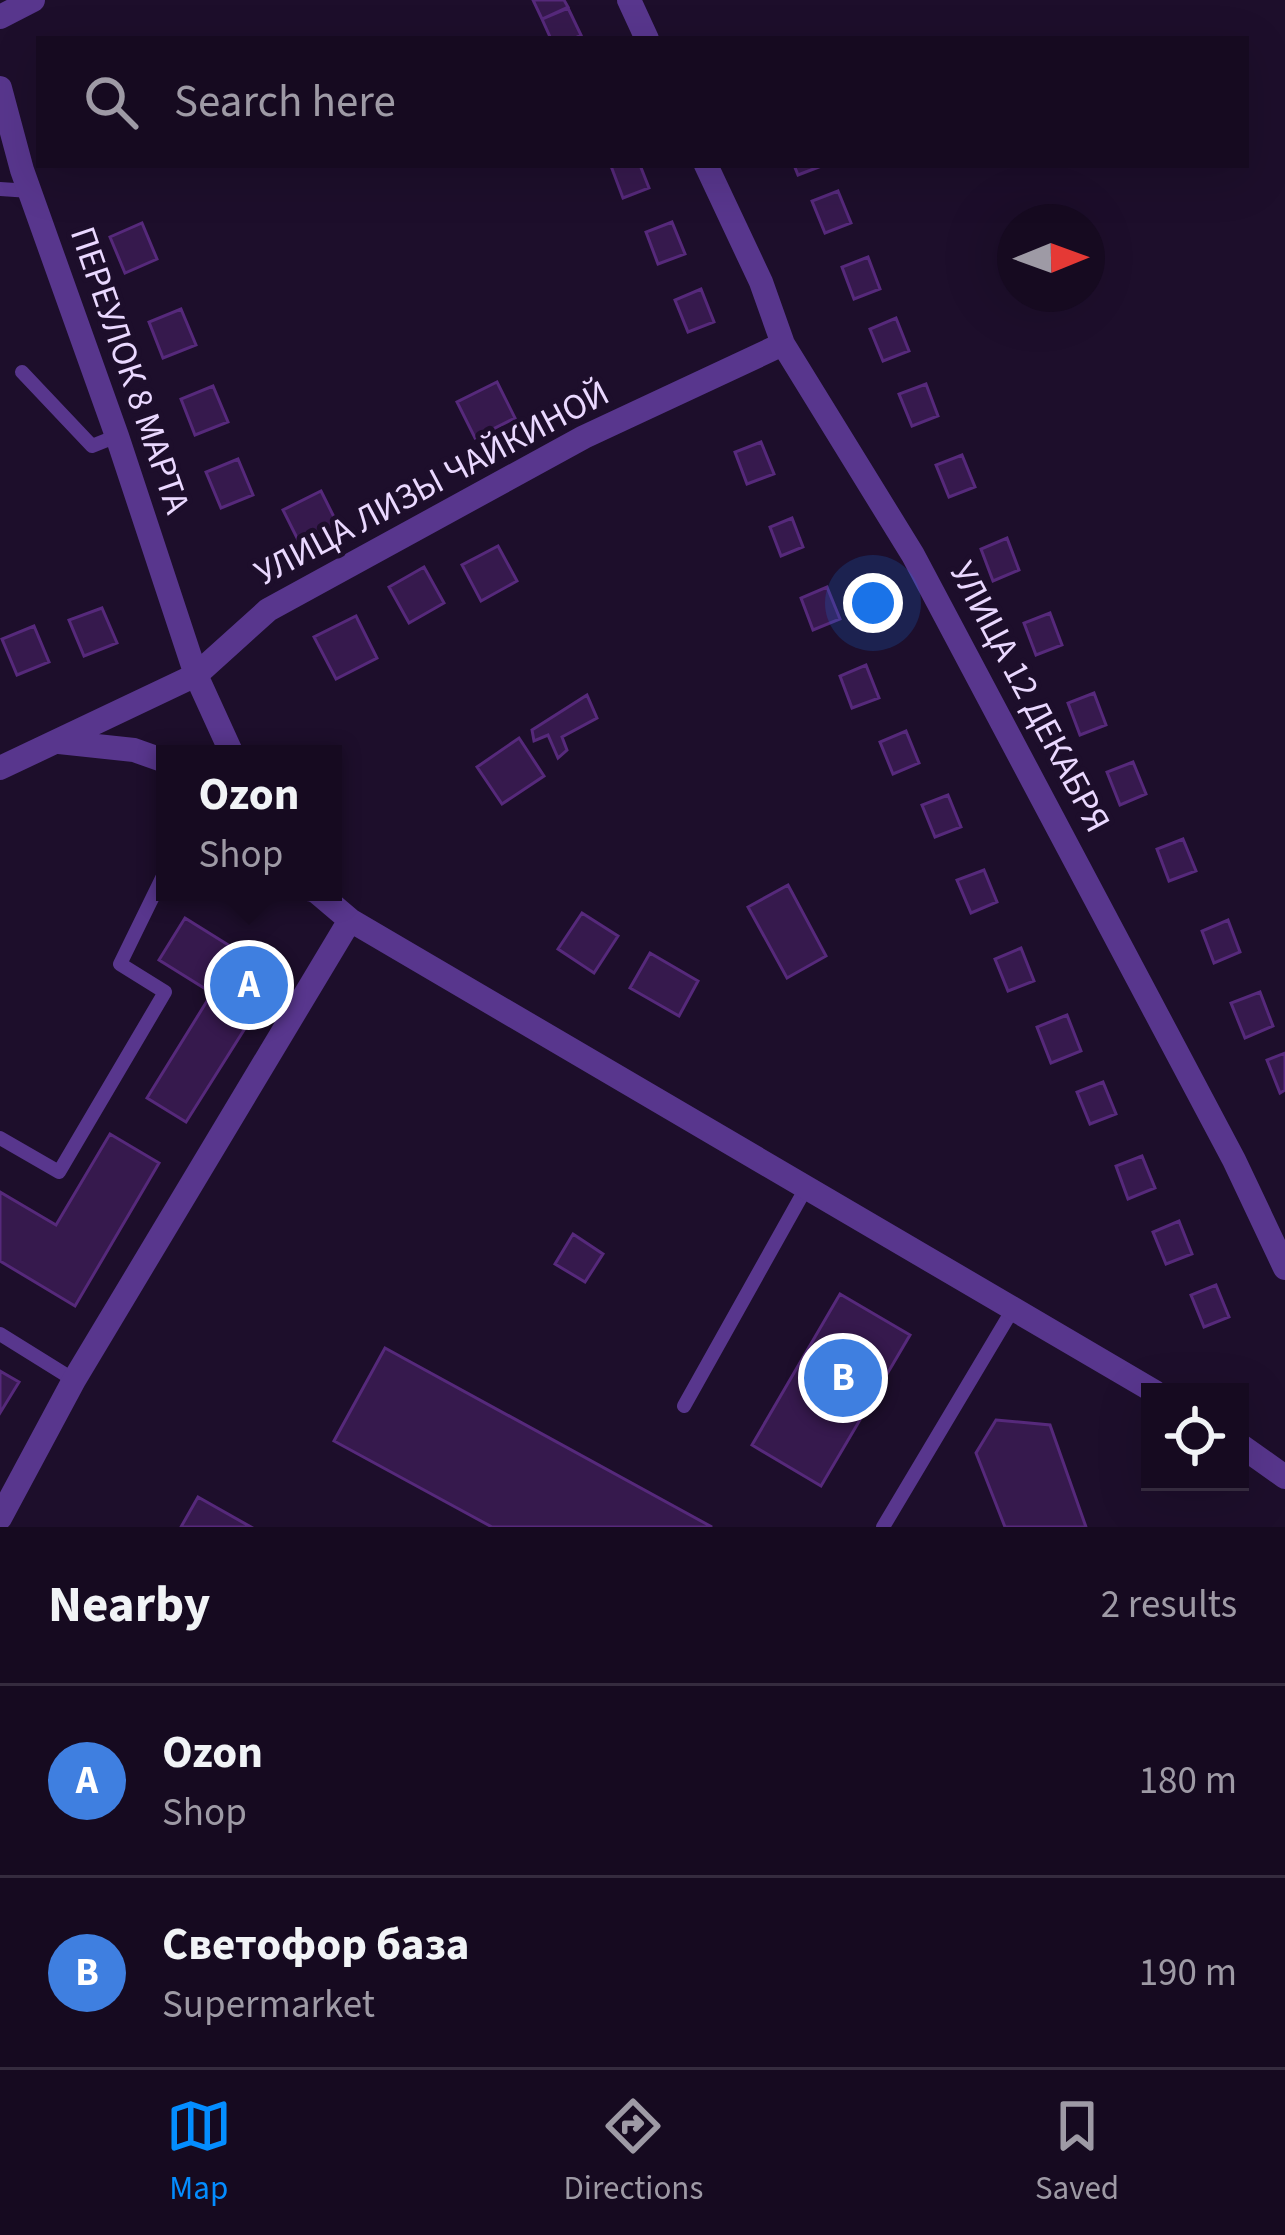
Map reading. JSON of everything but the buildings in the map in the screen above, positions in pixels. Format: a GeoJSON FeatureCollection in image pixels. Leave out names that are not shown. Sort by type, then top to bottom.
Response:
{"type":"FeatureCollection","features":[{"type":"Feature","properties":{"kind":"street"},"geometry":{"type":"LineString","coordinates":[[0,17],[33,0]]}},
{"type":"Feature","properties":{"kind":"street"},"geometry":{"type":"LineString","coordinates":[[629,0],[646,36]]}},
{"type":"Feature","properties":{"kind":"street","name":"ПЕРЕУЛОК 8 МАРТА"},"geometry":{"type":"LineString","coordinates":[[0,88],[30,191],[196,675],[228,745]]}},
{"type":"Feature","properties":{"kind":"street","name":"УЛИЦА 12 ДЕКАБРЯ"},"geometry":{"type":"LineString","coordinates":[[707,168],[761,282],[783,344],[924,575],[1234,1160],[1285,1268]]}},
{"type":"Feature","properties":{"kind":"street","name":"УЛИЦА ЛИЗЫ ЧАЙКИНОЙ"},"geometry":{"type":"LineString","coordinates":[[0,769],[196,675],[268,610],[584,437],[783,344]]}},
{"type":"Feature","properties":{"kind":"street"},"geometry":{"type":"LineString","coordinates":[[57,742],[134,750],[156,757]]}},
{"type":"Feature","properties":{"kind":"street"},"geometry":{"type":"LineString","coordinates":[[323,901],[1141,1384]]}},
{"type":"Feature","properties":{"kind":"street"},"geometry":{"type":"LineString","coordinates":[[0,1518],[74,1380],[350,920]]}},
{"type":"Feature","properties":{"kind":"street"},"geometry":{"type":"LineString","coordinates":[[1249,1451],[1285,1477]]}},
{"type":"Feature","properties":{"kind":"lane"},"geometry":{"type":"LineString","coordinates":[[0,189],[30,191]]}},
{"type":"Feature","properties":{"kind":"lane"},"geometry":{"type":"LineString","coordinates":[[22,372],[92,446],[117,436]]}},
{"type":"Feature","properties":{"kind":"lane"},"geometry":{"type":"LineString","coordinates":[[0,1138],[59,1172],[165,992],[120,964],[156,890]]}},
{"type":"Feature","properties":{"kind":"lane"},"geometry":{"type":"LineString","coordinates":[[684,1406],[806,1187]]}},
{"type":"Feature","properties":{"kind":"lane"},"geometry":{"type":"LineString","coordinates":[[883,1527],[1013,1309]]}},
{"type":"Feature","properties":{"kind":"lane"},"geometry":{"type":"LineString","coordinates":[[0,1334],[74,1380]]}},
{"type":"Feature","properties":{"kind":"place","name":"Ozon"},"geometry":{"type":"Point","coordinates":[249,985]}},
{"type":"Feature","properties":{"kind":"place","name":"Светофор база"},"geometry":{"type":"Point","coordinates":[843,1378]}}]}
